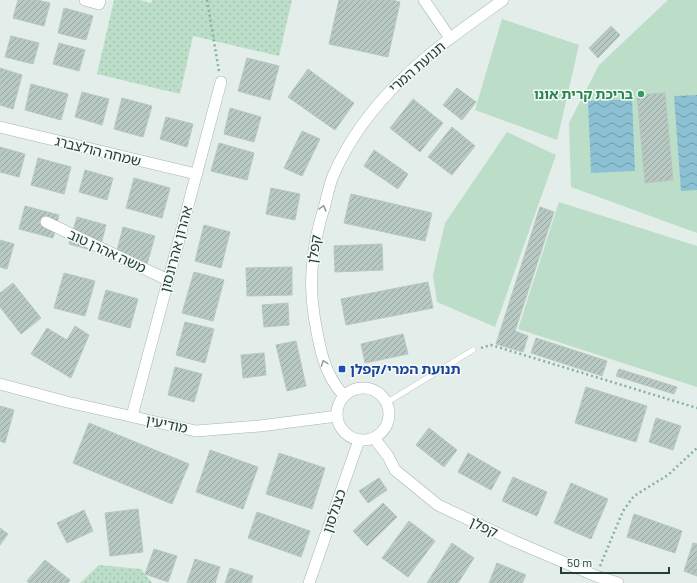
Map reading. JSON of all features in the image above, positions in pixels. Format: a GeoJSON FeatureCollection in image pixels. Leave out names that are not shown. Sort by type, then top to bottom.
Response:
{"type":"FeatureCollection","features":[{"type":"Feature","properties":{"kind":"street"},"geometry":{"type":"LineString","coordinates":[[85,0],[99,4],[100,0]]}},
{"type":"Feature","properties":{"kind":"street"},"geometry":{"type":"LineString","coordinates":[[424,0],[450,38]]}},
{"type":"Feature","properties":{"kind":"street","name":"תנועת המרי"},"geometry":{"type":"LineString","coordinates":[[347,148],[390,90],[414,66],[503,0]]}},
{"type":"Feature","properties":{"kind":"street","name":"אהרון אהרונסון"},"geometry":{"type":"LineString","coordinates":[[132,416],[221,82]]}},
{"type":"Feature","properties":{"kind":"street","name":"שמחה הולצברג"},"geometry":{"type":"LineString","coordinates":[[0,127],[196,174]]}},
{"type":"Feature","properties":{"kind":"street","name":"קפלן"},"geometry":{"type":"LineString","coordinates":[[344,396],[333,383],[321,353],[313,310],[311,275],[315,238],[327,193],[347,148]]}},
{"type":"Feature","properties":{"kind":"street","name":"משה אהרן טוב"},"geometry":{"type":"LineString","coordinates":[[46,222],[168,280]]}},
{"type":"Feature","properties":{"kind":"street","name":"מודיעין"},"geometry":{"type":"LineString","coordinates":[[0,384],[196,431],[214,431],[298,422],[337,416]]}},
{"type":"Feature","properties":{"kind":"street"},"geometry":{"type":"LineString","coordinates":[[359,388],[367,389],[375,391],[386,403],[388,410],[387,423],[384,429],[374,438],[359,440],[352,438],[341,429],[337,416],[338,405],[344,396],[359,388]]}},
{"type":"Feature","properties":{"kind":"street","name":"קפלן"},"geometry":{"type":"LineString","coordinates":[[374,438],[395,470],[438,505],[595,579],[618,583]]}},
{"type":"Feature","properties":{"kind":"street","name":"כצנלסון"},"geometry":{"type":"LineString","coordinates":[[310,583],[359,440]]}},
{"type":"Feature","properties":{"kind":"lane"},"geometry":{"type":"LineString","coordinates":[[386,403],[473,350]]}},
{"type":"Feature","properties":{"kind":"path"},"geometry":{"type":"LineString","coordinates":[[207,0],[221,82]]}},
{"type":"Feature","properties":{"kind":"path"},"geometry":{"type":"LineString","coordinates":[[473,350],[490,345],[697,408]]}},
{"type":"Feature","properties":{"kind":"path"},"geometry":{"type":"LineString","coordinates":[[595,579],[623,511],[634,496],[668,475],[697,448]]}},
{"type":"Feature","properties":{"kind":"green space"},"geometry":{"type":"Polygon","coordinates":[[[114,0],[140,0],[151,3],[152,0],[292,0],[279,56],[193,36],[180,94],[97,74],[114,0]]]}},
{"type":"Feature","properties":{"kind":"green space","name":"בריכת קרית אונו"},"geometry":{"type":"Polygon","coordinates":[[[668,0],[697,0],[697,233],[571,187],[569,123],[599,65],[668,0]]]}},
{"type":"Feature","properties":{"kind":"green space"},"geometry":{"type":"Polygon","coordinates":[[[502,19],[579,45],[557,140],[475,110],[502,19]]]}},
{"type":"Feature","properties":{"kind":"green space"},"geometry":{"type":"Polygon","coordinates":[[[507,132],[556,155],[495,327],[437,302],[433,275],[445,223],[507,132]]]}},
{"type":"Feature","properties":{"kind":"green space"},"geometry":{"type":"Polygon","coordinates":[[[559,202],[697,246],[697,387],[518,329],[559,202]]]}},
{"type":"Feature","properties":{"kind":"green space"},"geometry":{"type":"Polygon","coordinates":[[[99,565],[141,569],[152,583],[80,583],[99,565]]]}},
{"type":"Feature","properties":{"kind":"water"},"geometry":{"type":"Polygon","coordinates":[[[697,95],[697,190],[681,191],[674,96],[697,95]]]}},
{"type":"Feature","properties":{"kind":"water"},"geometry":{"type":"Polygon","coordinates":[[[632,99],[635,171],[591,173],[588,101],[632,99]]]}},
{"type":"Feature","properties":{"kind":"building"},"geometry":{"type":"Polygon","coordinates":[[[18,0],[37,0],[50,3],[44,26],[13,18],[18,0]]]}},
{"type":"Feature","properties":{"kind":"building"},"geometry":{"type":"Polygon","coordinates":[[[339,0],[392,0],[400,2],[388,57],[329,44],[339,0]]]}},
{"type":"Feature","properties":{"kind":"building"},"geometry":{"type":"Polygon","coordinates":[[[64,8],[93,16],[86,40],[58,33],[64,8]]]}},
{"type":"Feature","properties":{"kind":"building"},"geometry":{"type":"Polygon","coordinates":[[[611,26],[620,35],[598,58],[589,48],[611,26]]]}},
{"type":"Feature","properties":{"kind":"building"},"geometry":{"type":"Polygon","coordinates":[[[11,36],[39,43],[33,64],[5,57],[11,36]]]}},
{"type":"Feature","properties":{"kind":"building"},"geometry":{"type":"Polygon","coordinates":[[[59,43],[85,50],[79,71],[53,64],[59,43]]]}},
{"type":"Feature","properties":{"kind":"building"},"geometry":{"type":"Polygon","coordinates":[[[247,58],[279,66],[270,100],[238,91],[247,58]]]}},
{"type":"Feature","properties":{"kind":"building"},"geometry":{"type":"Polygon","coordinates":[[[0,68],[22,75],[13,109],[0,105],[0,68]]]}},
{"type":"Feature","properties":{"kind":"building"},"geometry":{"type":"Polygon","coordinates":[[[308,69],[354,103],[335,130],[288,97],[308,69]]]}},
{"type":"Feature","properties":{"kind":"building"},"geometry":{"type":"Polygon","coordinates":[[[31,84],[68,94],[61,120],[25,110],[31,84]]]}},
{"type":"Feature","properties":{"kind":"building"},"geometry":{"type":"Polygon","coordinates":[[[457,88],[476,102],[462,120],[443,105],[457,88]]]}},
{"type":"Feature","properties":{"kind":"building"},"geometry":{"type":"Polygon","coordinates":[[[82,92],[109,99],[102,125],[75,117],[82,92]]]}},
{"type":"Feature","properties":{"kind":"building"},"geometry":{"type":"Polygon","coordinates":[[[665,93],[673,180],[645,183],[637,95],[665,93]]]}},
{"type":"Feature","properties":{"kind":"building"},"geometry":{"type":"Polygon","coordinates":[[[122,98],[152,106],[143,137],[114,129],[122,98]]]}},
{"type":"Feature","properties":{"kind":"building"},"geometry":{"type":"Polygon","coordinates":[[[413,99],[443,123],[420,152],[390,128],[413,99]]]}},
{"type":"Feature","properties":{"kind":"building"},"geometry":{"type":"Polygon","coordinates":[[[230,108],[261,117],[254,142],[224,134],[230,108]]]}},
{"type":"Feature","properties":{"kind":"building"},"geometry":{"type":"Polygon","coordinates":[[[166,117],[193,124],[187,147],[160,139],[166,117]]]}},
{"type":"Feature","properties":{"kind":"building"},"geometry":{"type":"Polygon","coordinates":[[[452,127],[475,146],[452,175],[428,157],[452,127]]]}},
{"type":"Feature","properties":{"kind":"building"},"geometry":{"type":"Polygon","coordinates":[[[302,131],[320,139],[302,176],[284,168],[302,131]]]}},
{"type":"Feature","properties":{"kind":"building"},"geometry":{"type":"Polygon","coordinates":[[[219,143],[254,153],[247,180],[211,171],[219,143]]]}},
{"type":"Feature","properties":{"kind":"building"},"geometry":{"type":"Polygon","coordinates":[[[0,147],[25,154],[19,177],[0,172],[0,147]]]}},
{"type":"Feature","properties":{"kind":"building"},"geometry":{"type":"Polygon","coordinates":[[[374,150],[408,174],[398,189],[364,166],[374,150]]]}},
{"type":"Feature","properties":{"kind":"building"},"geometry":{"type":"Polygon","coordinates":[[[38,158],[71,167],[64,194],[31,185],[38,158]]]}},
{"type":"Feature","properties":{"kind":"building"},"geometry":{"type":"Polygon","coordinates":[[[85,170],[113,178],[107,200],[79,192],[85,170]]]}},
{"type":"Feature","properties":{"kind":"building"},"geometry":{"type":"Polygon","coordinates":[[[134,178],[170,188],[162,218],[126,208],[134,178]]]}},
{"type":"Feature","properties":{"kind":"building"},"geometry":{"type":"Polygon","coordinates":[[[271,188],[300,194],[295,220],[266,214],[271,188]]]}},
{"type":"Feature","properties":{"kind":"building"},"geometry":{"type":"Polygon","coordinates":[[[351,194],[432,213],[425,241],[344,223],[351,194]]]}},
{"type":"Feature","properties":{"kind":"building"},"geometry":{"type":"Polygon","coordinates":[[[25,206],[59,215],[53,238],[19,229],[25,206]]]}},
{"type":"Feature","properties":{"kind":"building"},"geometry":{"type":"Polygon","coordinates":[[[540,207],[554,212],[515,331],[528,336],[523,352],[496,344],[540,207]]]}},
{"type":"Feature","properties":{"kind":"building"},"geometry":{"type":"Polygon","coordinates":[[[77,217],[106,225],[99,252],[69,244],[77,217]]]}},
{"type":"Feature","properties":{"kind":"building"},"geometry":{"type":"Polygon","coordinates":[[[204,225],[230,232],[221,268],[195,261],[204,225]]]}},
{"type":"Feature","properties":{"kind":"building"},"geometry":{"type":"Polygon","coordinates":[[[123,227],[155,236],[147,264],[116,255],[123,227]]]}},
{"type":"Feature","properties":{"kind":"building"},"geometry":{"type":"Polygon","coordinates":[[[0,240],[14,244],[7,269],[0,267],[0,240]]]}},
{"type":"Feature","properties":{"kind":"building"},"geometry":{"type":"Polygon","coordinates":[[[382,244],[383,270],[335,272],[334,246],[382,244]]]}},
{"type":"Feature","properties":{"kind":"building"},"geometry":{"type":"Polygon","coordinates":[[[292,267],[292,295],[247,296],[246,268],[292,267]]]}},
{"type":"Feature","properties":{"kind":"building"},"geometry":{"type":"Polygon","coordinates":[[[194,272],[224,280],[213,321],[182,313],[194,272]]]}},
{"type":"Feature","properties":{"kind":"building"},"geometry":{"type":"Polygon","coordinates":[[[64,273],[95,281],[85,316],[54,308],[64,273]]]}},
{"type":"Feature","properties":{"kind":"building"},"geometry":{"type":"Polygon","coordinates":[[[428,282],[433,308],[346,325],[341,299],[428,282]]]}},
{"type":"Feature","properties":{"kind":"building"},"geometry":{"type":"Polygon","coordinates":[[[13,283],[41,318],[21,334],[0,307],[0,293],[13,283]]]}},
{"type":"Feature","properties":{"kind":"building"},"geometry":{"type":"Polygon","coordinates":[[[106,290],[138,299],[130,328],[98,319],[106,290]]]}},
{"type":"Feature","properties":{"kind":"building"},"geometry":{"type":"Polygon","coordinates":[[[288,303],[289,325],[264,327],[262,305],[288,303]]]}},
{"type":"Feature","properties":{"kind":"building"},"geometry":{"type":"Polygon","coordinates":[[[185,322],[214,329],[205,363],[176,355],[185,322]]]}},
{"type":"Feature","properties":{"kind":"building"},"geometry":{"type":"Polygon","coordinates":[[[75,326],[89,335],[71,378],[31,354],[47,328],[67,340],[75,326]]]}},
{"type":"Feature","properties":{"kind":"building"},"geometry":{"type":"Polygon","coordinates":[[[403,334],[408,354],[365,363],[361,344],[403,334]]]}},
{"type":"Feature","properties":{"kind":"building"},"geometry":{"type":"Polygon","coordinates":[[[536,338],[607,361],[602,376],[531,353],[536,338]]]}},
{"type":"Feature","properties":{"kind":"building"},"geometry":{"type":"Polygon","coordinates":[[[296,341],[306,386],[287,391],[276,345],[296,341]]]}},
{"type":"Feature","properties":{"kind":"building"},"geometry":{"type":"Polygon","coordinates":[[[264,353],[266,375],[243,378],[241,355],[264,353]]]}},
{"type":"Feature","properties":{"kind":"building"},"geometry":{"type":"Polygon","coordinates":[[[175,367],[202,374],[194,402],[168,395],[175,367]]]}},
{"type":"Feature","properties":{"kind":"building"},"geometry":{"type":"Polygon","coordinates":[[[619,369],[677,387],[674,394],[616,376],[619,369]]]}},
{"type":"Feature","properties":{"kind":"building"},"geometry":{"type":"Polygon","coordinates":[[[586,387],[647,406],[636,442],[575,423],[586,387]]]}},
{"type":"Feature","properties":{"kind":"building"},"geometry":{"type":"Polygon","coordinates":[[[0,406],[14,410],[5,443],[0,441],[0,406]]]}},
{"type":"Feature","properties":{"kind":"building"},"geometry":{"type":"Polygon","coordinates":[[[656,418],[681,426],[673,450],[649,442],[656,418]]]}},
{"type":"Feature","properties":{"kind":"building"},"geometry":{"type":"Polygon","coordinates":[[[89,423],[189,464],[172,504],[73,463],[89,423]]]}},
{"type":"Feature","properties":{"kind":"building"},"geometry":{"type":"Polygon","coordinates":[[[429,428],[457,450],[444,467],[416,445],[429,428]]]}},
{"type":"Feature","properties":{"kind":"building"},"geometry":{"type":"Polygon","coordinates":[[[210,450],[258,467],[243,509],[196,492],[210,450]]]}},
{"type":"Feature","properties":{"kind":"building"},"geometry":{"type":"Polygon","coordinates":[[[279,453],[325,468],[312,509],[266,494],[279,453]]]}},
{"type":"Feature","properties":{"kind":"building"},"geometry":{"type":"Polygon","coordinates":[[[468,453],[501,472],[491,490],[458,472],[468,453]]]}},
{"type":"Feature","properties":{"kind":"building"},"geometry":{"type":"Polygon","coordinates":[[[513,477],[547,492],[537,516],[502,501],[513,477]]]}},
{"type":"Feature","properties":{"kind":"building"},"geometry":{"type":"Polygon","coordinates":[[[379,478],[387,490],[368,503],[359,491],[379,478]]]}},
{"type":"Feature","properties":{"kind":"building"},"geometry":{"type":"Polygon","coordinates":[[[571,483],[608,499],[591,539],[554,523],[571,483]]]}},
{"type":"Feature","properties":{"kind":"building"},"geometry":{"type":"Polygon","coordinates":[[[383,503],[397,517],[367,546],[353,531],[383,503]]]}},
{"type":"Feature","properties":{"kind":"building"},"geometry":{"type":"Polygon","coordinates":[[[138,509],[143,552],[110,556],[105,513],[138,509]]]}},
{"type":"Feature","properties":{"kind":"building"},"geometry":{"type":"Polygon","coordinates":[[[84,510],[93,531],[67,543],[57,523],[84,510]]]}},
{"type":"Feature","properties":{"kind":"building"},"geometry":{"type":"Polygon","coordinates":[[[257,512],[310,531],[301,557],[248,538],[257,512]]]}},
{"type":"Feature","properties":{"kind":"building"},"geometry":{"type":"Polygon","coordinates":[[[634,514],[682,531],[675,553],[627,537],[634,514]]]}},
{"type":"Feature","properties":{"kind":"building"},"geometry":{"type":"Polygon","coordinates":[[[409,521],[435,541],[408,577],[382,558],[409,521]]]}},
{"type":"Feature","properties":{"kind":"building"},"geometry":{"type":"Polygon","coordinates":[[[0,528],[8,534],[0,545],[0,528]]]}},
{"type":"Feature","properties":{"kind":"building"},"geometry":{"type":"Polygon","coordinates":[[[452,543],[474,558],[458,583],[427,583],[452,543]]]}},
{"type":"Feature","properties":{"kind":"building"},"geometry":{"type":"Polygon","coordinates":[[[693,543],[697,544],[697,576],[684,571],[693,543]]]}},
{"type":"Feature","properties":{"kind":"building"},"geometry":{"type":"Polygon","coordinates":[[[154,549],[177,556],[168,582],[145,574],[154,549]]]}},
{"type":"Feature","properties":{"kind":"building"},"geometry":{"type":"Polygon","coordinates":[[[195,559],[220,567],[215,583],[187,583],[195,559]]]}},
{"type":"Feature","properties":{"kind":"building"},"geometry":{"type":"Polygon","coordinates":[[[45,560],[70,580],[68,583],[29,583],[27,581],[45,560]]]}},
{"type":"Feature","properties":{"kind":"building"},"geometry":{"type":"Polygon","coordinates":[[[497,563],[526,575],[522,583],[489,583],[497,563]]]}},
{"type":"Feature","properties":{"kind":"building"},"geometry":{"type":"Polygon","coordinates":[[[230,568],[253,576],[251,583],[225,583],[230,568]]]}},
{"type":"Feature","properties":{"kind":"place","name":"בריכת קרית אונו"},"geometry":{"type":"Point","coordinates":[641,94]}},
{"type":"Feature","properties":{"kind":"place","name":"תנועת המרי/קפלן"},"geometry":{"type":"Point","coordinates":[342,369]}}]}
